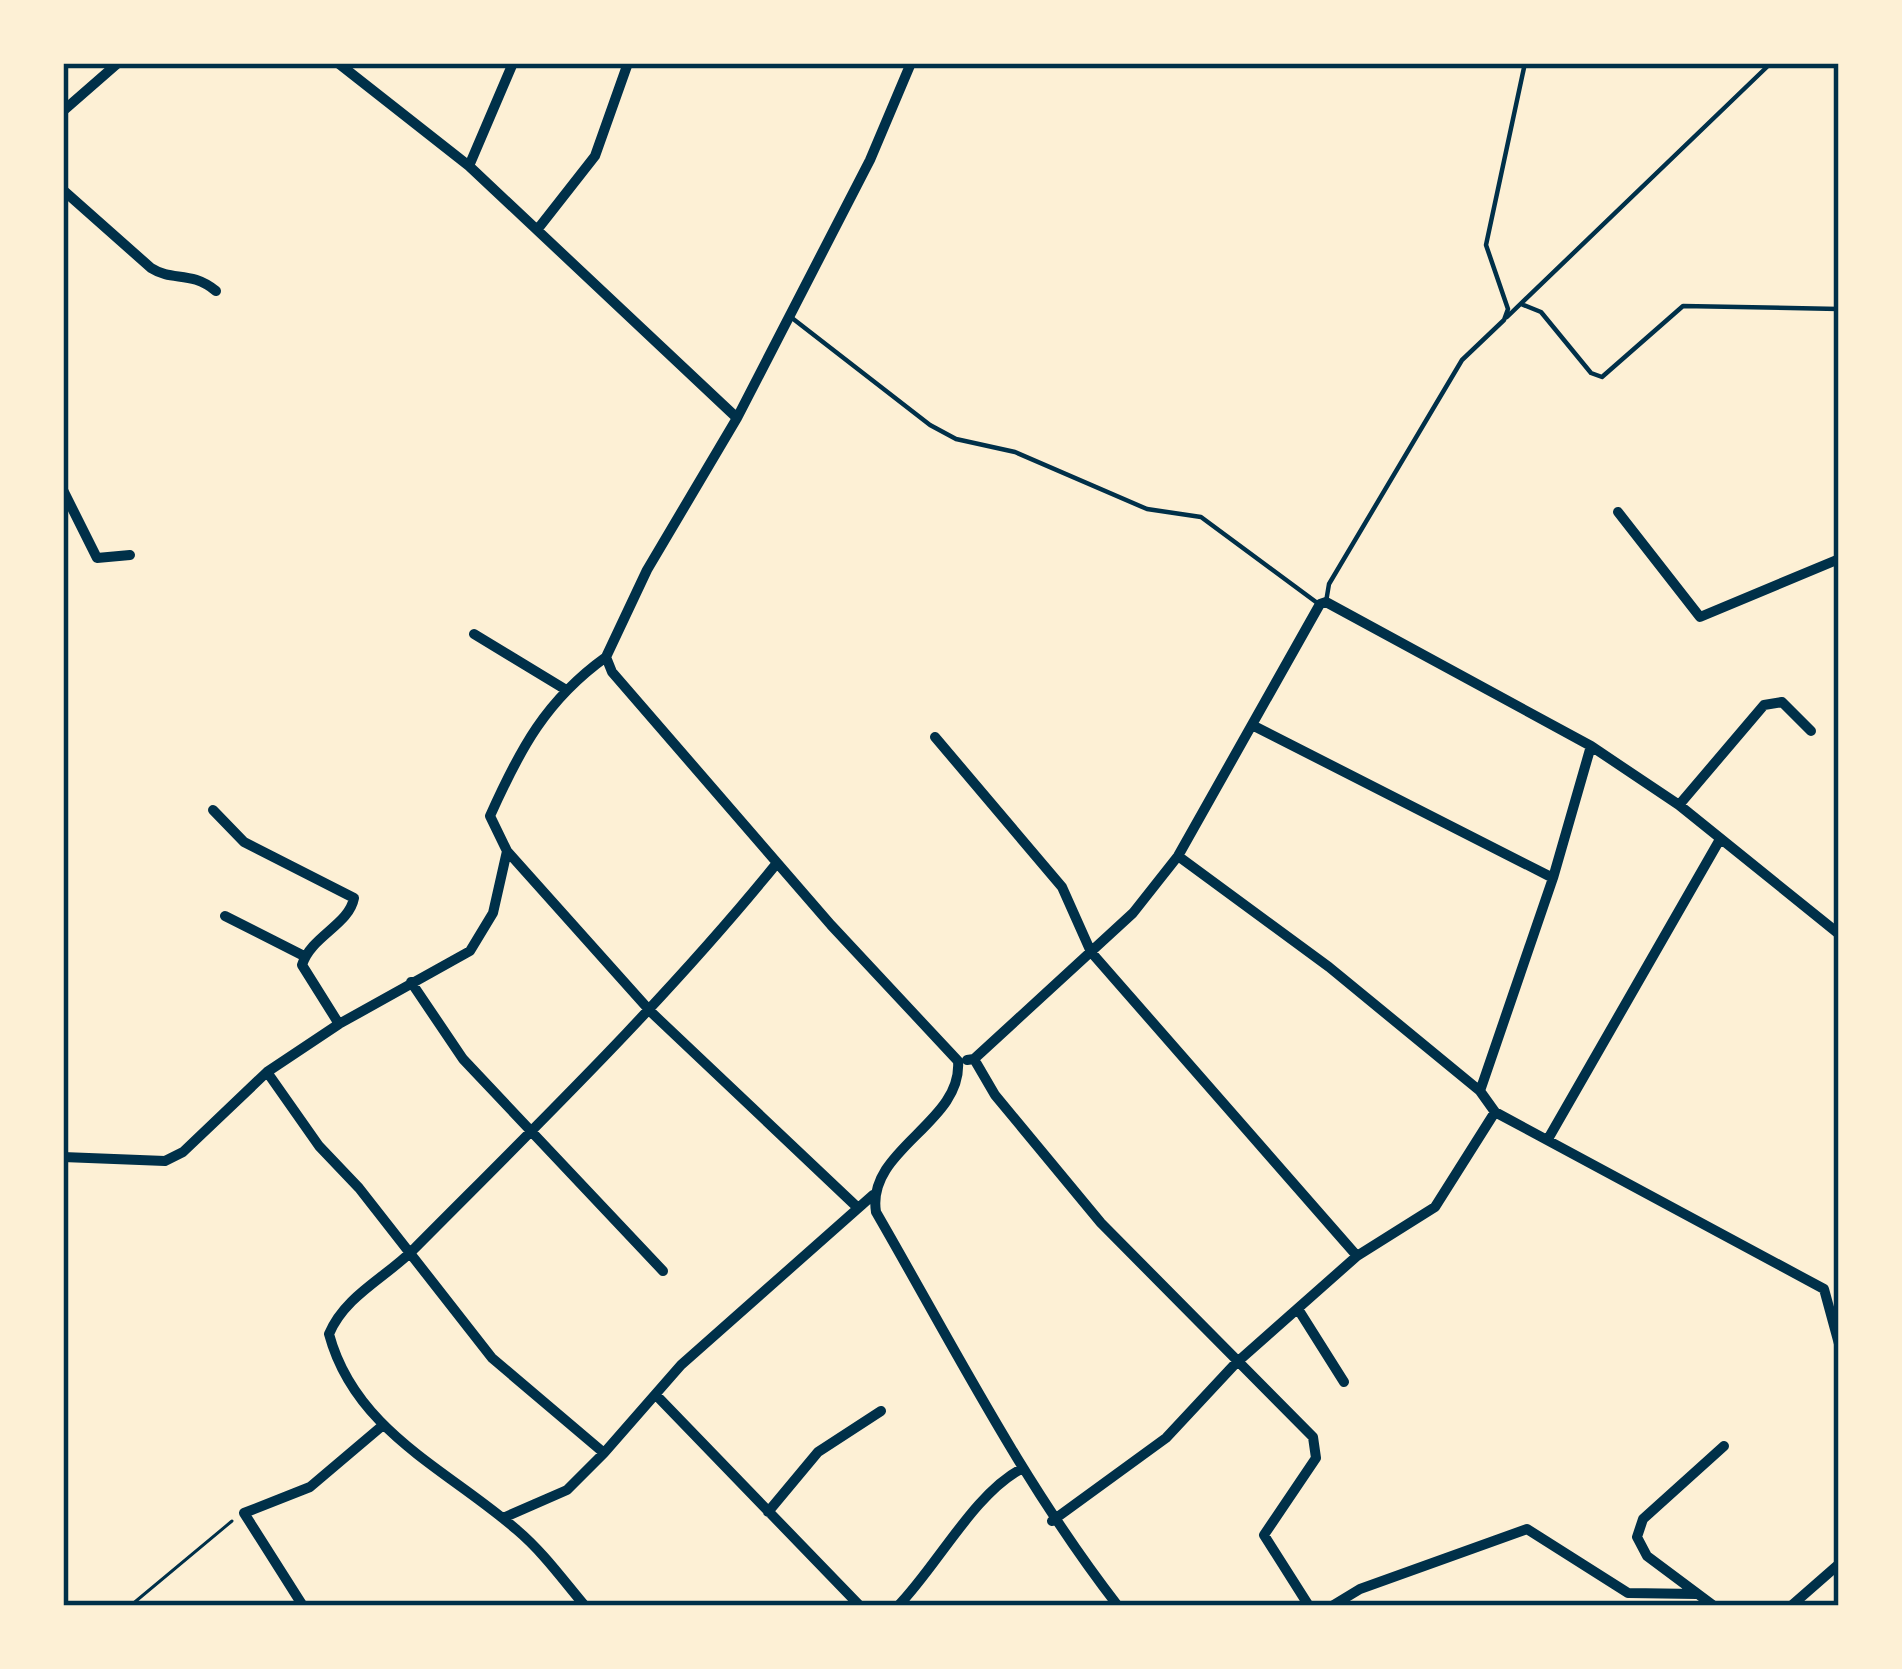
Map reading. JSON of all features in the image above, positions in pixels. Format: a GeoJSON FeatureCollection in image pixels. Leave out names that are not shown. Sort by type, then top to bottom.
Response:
{"type":"FeatureCollection","features":[{"type":"Feature","properties":{"kind":"street"},"geometry":{"type":"LineString","coordinates":[[63,111],[118,63]]}},
{"type":"Feature","properties":{"kind":"street"},"geometry":{"type":"LineString","coordinates":[[338,63],[469,166],[737,418]]}},
{"type":"Feature","properties":{"kind":"street"},"geometry":{"type":"LineString","coordinates":[[469,166],[513,63]]}},
{"type":"Feature","properties":{"kind":"street"},"geometry":{"type":"LineString","coordinates":[[537,230],[595,156],[628,63]]}},
{"type":"Feature","properties":{"kind":"street"},"geometry":{"type":"LineString","coordinates":[[856,1207],[651,1012],[507,851],[490,816],[520,749],[563,688],[606,657],[647,570],[737,418],[870,160],[911,63]]}},
{"type":"Feature","properties":{"kind":"street"},"geometry":{"type":"LineString","coordinates":[[63,190],[152,268],[163,275],[186,272],[216,291]]}},
{"type":"Feature","properties":{"kind":"street"},"geometry":{"type":"LineString","coordinates":[[63,490],[97,558],[130,555]]}},
{"type":"Feature","properties":{"kind":"street"},"geometry":{"type":"LineString","coordinates":[[1618,512],[1703,617],[1839,559]]}},
{"type":"Feature","properties":{"kind":"street"},"geometry":{"type":"LineString","coordinates":[[958,1061],[974,1059],[1091,952],[1132,913],[1178,856],[1323,603],[1591,746],[1679,805],[1719,842],[1839,934]]}},
{"type":"Feature","properties":{"kind":"street"},"geometry":{"type":"LineString","coordinates":[[474,634],[563,688]]}},
{"type":"Feature","properties":{"kind":"street"},"geometry":{"type":"LineString","coordinates":[[503,1518],[568,1490],[743,1306],[874,1195],[885,1172],[949,1097],[959,1075],[958,1061],[777,863],[612,672],[606,657]]}},
{"type":"Feature","properties":{"kind":"street"},"geometry":{"type":"LineString","coordinates":[[1679,805],[1764,705],[1782,702],[1811,731]]}},
{"type":"Feature","properties":{"kind":"street"},"geometry":{"type":"LineString","coordinates":[[1254,726],[1553,878]]}},
{"type":"Feature","properties":{"kind":"street"},"geometry":{"type":"LineString","coordinates":[[935,737],[1062,887],[1091,952],[1357,1256]]}},
{"type":"Feature","properties":{"kind":"street"},"geometry":{"type":"LineString","coordinates":[[1480,1091],[1553,878],[1591,746]]}},
{"type":"Feature","properties":{"kind":"street"},"geometry":{"type":"LineString","coordinates":[[213,810],[244,842],[354,898],[351,910],[309,945],[304,956],[305,978],[339,1024]]}},
{"type":"Feature","properties":{"kind":"street"},"geometry":{"type":"LineString","coordinates":[[1548,1139],[1719,842]]}},
{"type":"Feature","properties":{"kind":"street"},"geometry":{"type":"LineString","coordinates":[[63,1157],[165,1161],[183,1151],[267,1072],[339,1024],[470,951],[484,935],[507,851]]}},
{"type":"Feature","properties":{"kind":"street"},"geometry":{"type":"LineString","coordinates":[[1178,856],[1329,967],[1480,1091],[1495,1112],[1824,1289],[1839,1344]]}},
{"type":"Feature","properties":{"kind":"street"},"geometry":{"type":"LineString","coordinates":[[585,1606],[503,1518],[382,1426],[348,1384],[329,1334],[347,1305],[410,1253],[651,1012],[777,863]]}},
{"type":"Feature","properties":{"kind":"street"},"geometry":{"type":"LineString","coordinates":[[225,916],[304,956]]}},
{"type":"Feature","properties":{"kind":"street"},"geometry":{"type":"LineString","coordinates":[[411,982],[463,1059],[663,1271]]}},
{"type":"Feature","properties":{"kind":"street"},"geometry":{"type":"LineString","coordinates":[[974,1059],[994,1095],[1101,1223],[1235,1364],[1304,1426],[1318,1448],[1264,1535],[1309,1606]]}},
{"type":"Feature","properties":{"kind":"street"},"geometry":{"type":"LineString","coordinates":[[267,1072],[320,1147],[492,1358],[604,1453]]}},
{"type":"Feature","properties":{"kind":"street"},"geometry":{"type":"LineString","coordinates":[[1052,1521],[1166,1438],[1235,1364],[1357,1256],[1435,1207],[1495,1112]]}},
{"type":"Feature","properties":{"kind":"street"},"geometry":{"type":"LineString","coordinates":[[874,1195],[876,1212],[957,1352],[969,1385],[1052,1521],[1118,1606]]}},
{"type":"Feature","properties":{"kind":"street"},"geometry":{"type":"LineString","coordinates":[[1298,1309],[1344,1382]]}},
{"type":"Feature","properties":{"kind":"street"},"geometry":{"type":"LineString","coordinates":[[656,1395],[860,1606]]}},
{"type":"Feature","properties":{"kind":"street"},"geometry":{"type":"LineString","coordinates":[[768,1512],[818,1452],[881,1411]]}},
{"type":"Feature","properties":{"kind":"street"},"geometry":{"type":"LineString","coordinates":[[303,1606],[244,1513],[310,1487],[382,1426]]}},
{"type":"Feature","properties":{"kind":"street"},"geometry":{"type":"LineString","coordinates":[[1714,1606],[1647,1556],[1637,1537],[1638,1527],[1724,1447]]}},
{"type":"Feature","properties":{"kind":"street"},"geometry":{"type":"LineString","coordinates":[[898,1606],[933,1570],[998,1481],[1021,1469]]}},
{"type":"Feature","properties":{"kind":"street"},"geometry":{"type":"LineString","coordinates":[[1332,1606],[1360,1589],[1527,1529],[1628,1593],[1697,1594]]}},
{"type":"Feature","properties":{"kind":"street"},"geometry":{"type":"LineString","coordinates":[[1791,1606],[1839,1564]]}},
{"type":"Feature","properties":{"kind":"lane"},"geometry":{"type":"LineString","coordinates":[[1504,320],[1508,309],[1486,245],[1509,156],[1525,63]]}},
{"type":"Feature","properties":{"kind":"lane"},"geometry":{"type":"LineString","coordinates":[[787,314],[844,364],[943,432],[1015,452],[1148,509],[1201,518],[1323,603],[1329,584],[1462,361],[1771,63]]}},
{"type":"Feature","properties":{"kind":"lane"},"geometry":{"type":"LineString","coordinates":[[1521,304],[1541,312],[1597,376],[1607,375],[1683,306],[1839,309]]}},
{"type":"Feature","properties":{"kind":"path"},"geometry":{"type":"LineString","coordinates":[[130,1606],[244,1513]]}}]}
